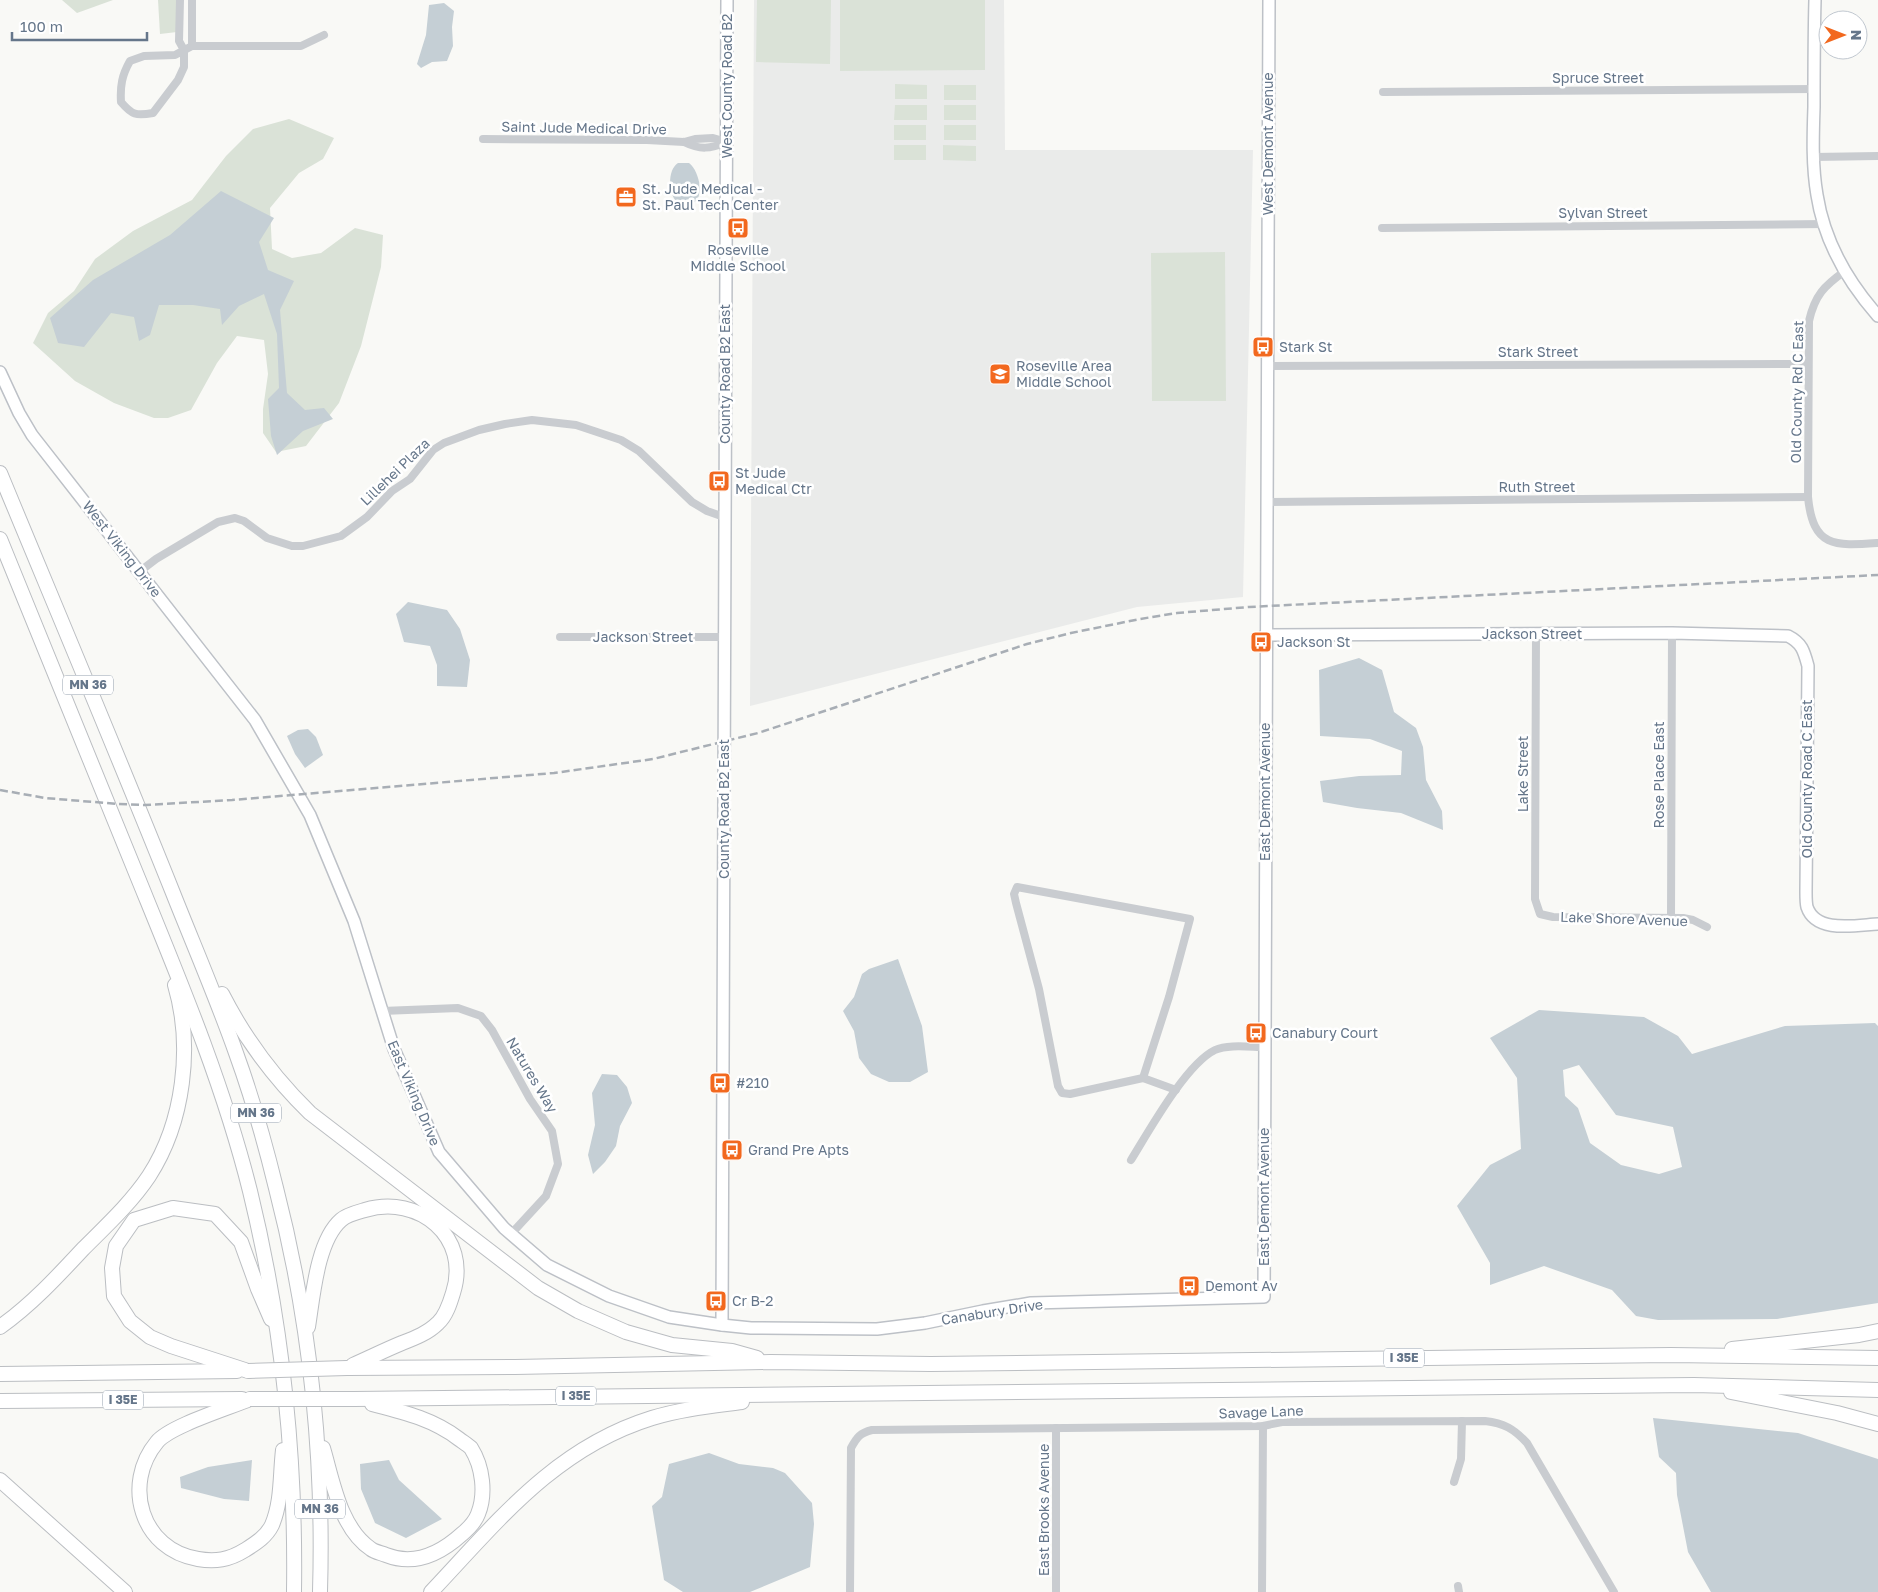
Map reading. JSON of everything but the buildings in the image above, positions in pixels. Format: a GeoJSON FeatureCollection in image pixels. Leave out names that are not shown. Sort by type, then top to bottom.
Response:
{"type":"FeatureCollection","features":[{"type":"Feature","properties":{"kind":"highway","name":"MN 36"},"geometry":{"type":"LineString","coordinates":[[0,473],[218,1003],[254,1107],[279,1199],[306,1337],[316,1426],[319,1485],[320,1592]]}},
{"type":"Feature","properties":{"kind":"highway","name":"MN 36"},"geometry":{"type":"LineString","coordinates":[[0,539],[203,1039],[227,1110],[250,1190],[264,1250],[278,1337],[287,1417],[294,1511],[294,1592]]}},
{"type":"Feature","properties":{"kind":"highway"},"geometry":{"type":"LineString","coordinates":[[175,897],[240,1028],[274,1075],[310,1113],[538,1288],[578,1312],[626,1332],[672,1345],[732,1351],[770,1362]]}},
{"type":"Feature","properties":{"kind":"highway"},"geometry":{"type":"LineString","coordinates":[[0,1327],[35,1300],[126,1205],[149,1175],[166,1143],[176,1115],[182,1083],[182,1020],[177,994],[154,917]]}},
{"type":"Feature","properties":{"kind":"highway"},"geometry":{"type":"LineString","coordinates":[[306,1337],[320,1260],[330,1235],[341,1219],[377,1206],[395,1206],[415,1210],[429,1217],[450,1242],[454,1256],[458,1274],[450,1304],[439,1323],[420,1336],[350,1367]]}},
{"type":"Feature","properties":{"kind":"highway"},"geometry":{"type":"LineString","coordinates":[[244,1370],[150,1337],[130,1321],[114,1296],[112,1268],[116,1246],[134,1220],[174,1208],[215,1214],[241,1242],[278,1337]]}},
{"type":"Feature","properties":{"kind":"highway"},"geometry":{"type":"LineString","coordinates":[[1671,1355],[1878,1331]]}},
{"type":"Feature","properties":{"kind":"highway","name":"I 35E"},"geometry":{"type":"LineString","coordinates":[[0,1374],[350,1367],[515,1367],[770,1362],[950,1364],[1671,1355],[1878,1358]]}},
{"type":"Feature","properties":{"kind":"highway"},"geometry":{"type":"LineString","coordinates":[[1694,1385],[1878,1424]]}},
{"type":"Feature","properties":{"kind":"highway","name":"I 35E"},"geometry":{"type":"LineString","coordinates":[[0,1402],[1694,1385],[1878,1390]]}},
{"type":"Feature","properties":{"kind":"highway"},"geometry":{"type":"LineString","coordinates":[[431,1592],[537,1482],[577,1452],[601,1439],[652,1418],[678,1411],[798,1394]]}},
{"type":"Feature","properties":{"kind":"highway"},"geometry":{"type":"LineString","coordinates":[[316,1426],[336,1494],[345,1517],[355,1533],[372,1549],[393,1557],[414,1560],[429,1556],[445,1548],[470,1527],[478,1516],[483,1495],[478,1465],[470,1447],[446,1428],[423,1418],[354,1399]]}},
{"type":"Feature","properties":{"kind":"highway"},"geometry":{"type":"LineString","coordinates":[[247,1400],[176,1428],[158,1440],[146,1458],[139,1491],[142,1511],[148,1526],[169,1549],[186,1557],[211,1561],[227,1559],[261,1540],[271,1526],[277,1510],[281,1488],[282,1456],[287,1417]]}},
{"type":"Feature","properties":{"kind":"highway"},"geometry":{"type":"LineString","coordinates":[[0,1480],[125,1592]]}},
{"type":"Feature","properties":{"kind":"street"},"geometry":{"type":"LineString","coordinates":[[180,0],[179,41],[184,50],[184,67],[178,80],[153,113],[139,116],[128,111],[121,102],[120,84],[130,60],[144,56],[175,55],[184,50],[192,46],[301,46],[324,35]]}},
{"type":"Feature","properties":{"kind":"street"},"geometry":{"type":"LineString","coordinates":[[192,0],[192,46]]}},
{"type":"Feature","properties":{"kind":"street","name":"West County Road B2"},"geometry":{"type":"LineString","coordinates":[[726,293],[727,0]]}},
{"type":"Feature","properties":{"kind":"street","name":"West Demont Avenue"},"geometry":{"type":"LineString","coordinates":[[1267,287],[1269,0]]}},
{"type":"Feature","properties":{"kind":"street"},"geometry":{"type":"LineString","coordinates":[[1815,0],[1813,157],[1817,196],[1824,224],[1837,258],[1845,272],[1878,316]]}},
{"type":"Feature","properties":{"kind":"street","name":"Spruce Street"},"geometry":{"type":"LineString","coordinates":[[1382,92],[1814,89]]}},
{"type":"Feature","properties":{"kind":"street","name":"Saint Jude Medical Drive"},"geometry":{"type":"LineString","coordinates":[[483,139],[684,142],[694,138],[713,138],[727,142]]}},
{"type":"Feature","properties":{"kind":"street"},"geometry":{"type":"LineString","coordinates":[[1813,157],[1878,156]]}},
{"type":"Feature","properties":{"kind":"street","name":"Sylvan Street"},"geometry":{"type":"LineString","coordinates":[[1382,228],[1824,224]]}},
{"type":"Feature","properties":{"kind":"street","name":"Old County Rd C East"},"geometry":{"type":"LineString","coordinates":[[1845,272],[1822,289],[1813,303],[1809,321],[1808,497],[1812,522],[1824,538],[1832,543],[1843,545],[1878,543]]}},
{"type":"Feature","properties":{"kind":"street","name":"East Demont Avenue"},"geometry":{"type":"LineString","coordinates":[[1264,1297],[1267,287]]}},
{"type":"Feature","properties":{"kind":"street","name":"County Road B2 East"},"geometry":{"type":"LineString","coordinates":[[722,1325],[726,293]]}},
{"type":"Feature","properties":{"kind":"street","name":"Stark Street"},"geometry":{"type":"LineString","coordinates":[[1267,366],[1808,364]]}},
{"type":"Feature","properties":{"kind":"street","name":"West Viking Drive"},"geometry":{"type":"LineString","coordinates":[[0,372],[19,413],[32,435],[255,720]]}},
{"type":"Feature","properties":{"kind":"street","name":"Lillehei Plaza"},"geometry":{"type":"LineString","coordinates":[[139,572],[156,559],[218,522],[227,519],[235,518],[244,521],[267,538],[292,546],[303,546],[341,536],[367,517],[392,491],[410,479],[433,450],[444,443],[479,430],[526,420],[576,425],[621,440],[639,451],[692,502],[707,511],[724,517]]}},
{"type":"Feature","properties":{"kind":"street","name":"Ruth Street"},"geometry":{"type":"LineString","coordinates":[[1266,502],[1808,497]]}},
{"type":"Feature","properties":{"kind":"street","name":"Rose Place East"},"geometry":{"type":"LineString","coordinates":[[1671,918],[1672,633]]}},
{"type":"Feature","properties":{"kind":"street","name":"Lake Street"},"geometry":{"type":"LineString","coordinates":[[1536,634],[1535,899],[1540,914]]}},
{"type":"Feature","properties":{"kind":"street","name":"Jackson Street"},"geometry":{"type":"LineString","coordinates":[[1265,635],[1768,634],[1788,636],[1798,641]]}},
{"type":"Feature","properties":{"kind":"street","name":"Jackson Street"},"geometry":{"type":"LineString","coordinates":[[560,637],[725,637]]}},
{"type":"Feature","properties":{"kind":"street","name":"Old County Road C East"},"geometry":{"type":"LineString","coordinates":[[1798,641],[1805,654],[1808,666],[1807,908],[1822,923],[1834,926],[1878,924]]}},
{"type":"Feature","properties":{"kind":"street","name":"East Viking Drive"},"geometry":{"type":"LineString","coordinates":[[255,720],[310,815],[354,921],[394,1049],[439,1152],[511,1234],[547,1265],[610,1296],[669,1316],[722,1325]]}},
{"type":"Feature","properties":{"kind":"street"},"geometry":{"type":"LineString","coordinates":[[1143,1078],[1169,997],[1190,919],[1017,887],[1014,894],[1039,989],[1058,1086],[1062,1093],[1070,1094],[1143,1078],[1176,1090]]}},
{"type":"Feature","properties":{"kind":"street","name":"Lake Shore Avenue"},"geometry":{"type":"LineString","coordinates":[[1540,914],[1553,917],[1671,918],[1693,920],[1707,927]]}},
{"type":"Feature","properties":{"kind":"street","name":"Natures Way"},"geometry":{"type":"LineString","coordinates":[[382,1010],[458,1008],[481,1016],[492,1030],[530,1099],[552,1130],[558,1164],[546,1196],[511,1234]]}},
{"type":"Feature","properties":{"kind":"street"},"geometry":{"type":"LineString","coordinates":[[1131,1160],[1176,1090],[1202,1058],[1216,1049],[1265,1047]]}},
{"type":"Feature","properties":{"kind":"street","name":"Canabury Drive"},"geometry":{"type":"LineString","coordinates":[[722,1325],[751,1328],[877,1329],[925,1324],[1031,1303],[1264,1297]]}},
{"type":"Feature","properties":{"kind":"street"},"geometry":{"type":"LineString","coordinates":[[1454,1482],[1461,1459],[1462,1421]]}},
{"type":"Feature","properties":{"kind":"street","name":"Savage Lane"},"geometry":{"type":"LineString","coordinates":[[850,1592],[851,1448],[857,1437],[863,1432],[872,1430],[1263,1426],[1282,1422],[1462,1421],[1498,1422],[1515,1431],[1527,1443],[1614,1592]]}},
{"type":"Feature","properties":{"kind":"street"},"geometry":{"type":"LineString","coordinates":[[1262,1592],[1263,1426]]}},
{"type":"Feature","properties":{"kind":"street","name":"East Brooks Avenue"},"geometry":{"type":"LineString","coordinates":[[1056,1428],[1056,1592]]}},
{"type":"Feature","properties":{"kind":"shaded area"},"geometry":{"type":"Polygon","coordinates":[[[62,0],[113,0],[77,13],[62,0]]]}},
{"type":"Feature","properties":{"kind":"shaded area"},"geometry":{"type":"Polygon","coordinates":[[[158,0],[177,0],[177,32],[160,34],[158,0]]]}},
{"type":"Feature","properties":{"kind":"shaded area","name":"Roseville Area Middle School"},"geometry":{"type":"Polygon","coordinates":[[[754,0],[1004,0],[1005,150],[1253,150],[1243,597],[1137,607],[750,706],[754,0]]]}},
{"type":"Feature","properties":{"kind":"shaded area"},"geometry":{"type":"Polygon","coordinates":[[[757,0],[831,0],[830,64],[756,62],[757,0]]]}},
{"type":"Feature","properties":{"kind":"shaded area"},"geometry":{"type":"Polygon","coordinates":[[[840,0],[985,0],[985,70],[840,71],[840,0]]]}},
{"type":"Feature","properties":{"kind":"shaded area"},"geometry":{"type":"Polygon","coordinates":[[[444,3],[454,11],[452,27],[453,46],[447,61],[432,62],[421,68],[417,64],[426,35],[429,5],[444,3]]]}},
{"type":"Feature","properties":{"kind":"shaded area"},"geometry":{"type":"Polygon","coordinates":[[[895,84],[927,85],[927,99],[895,99],[895,84]]]}},
{"type":"Feature","properties":{"kind":"shaded area"},"geometry":{"type":"Polygon","coordinates":[[[944,85],[976,85],[976,100],[944,100],[944,85]]]}},
{"type":"Feature","properties":{"kind":"shaded area"},"geometry":{"type":"Polygon","coordinates":[[[895,105],[927,105],[927,120],[894,120],[895,105]]]}},
{"type":"Feature","properties":{"kind":"shaded area"},"geometry":{"type":"Polygon","coordinates":[[[944,105],[976,105],[976,120],[944,120],[944,105]]]}},
{"type":"Feature","properties":{"kind":"shaded area"},"geometry":{"type":"Polygon","coordinates":[[[289,119],[334,138],[323,159],[299,173],[270,208],[272,249],[292,258],[321,253],[355,228],[383,235],[381,267],[361,346],[339,403],[306,446],[276,452],[263,433],[263,409],[268,374],[264,340],[237,336],[217,363],[191,410],[168,418],[154,418],[114,403],[75,381],[33,343],[48,313],[74,291],[95,259],[133,231],[192,200],[226,156],[253,129],[289,119]]]}},
{"type":"Feature","properties":{"kind":"shaded area"},"geometry":{"type":"Polygon","coordinates":[[[894,125],[926,125],[926,140],[894,140],[894,125]]]}},
{"type":"Feature","properties":{"kind":"shaded area"},"geometry":{"type":"Polygon","coordinates":[[[944,125],[976,125],[976,140],[944,140],[944,125]]]}},
{"type":"Feature","properties":{"kind":"shaded area"},"geometry":{"type":"Polygon","coordinates":[[[894,145],[926,145],[926,160],[894,160],[894,145]]]}},
{"type":"Feature","properties":{"kind":"shaded area"},"geometry":{"type":"Polygon","coordinates":[[[943,145],[976,146],[976,161],[943,160],[943,145]]]}},
{"type":"Feature","properties":{"kind":"shaded area"},"geometry":{"type":"Polygon","coordinates":[[[678,163],[689,163],[693,167],[698,179],[700,192],[695,202],[690,204],[678,203],[672,194],[670,183],[672,171],[678,163]]]}},
{"type":"Feature","properties":{"kind":"shaded area"},"geometry":{"type":"Polygon","coordinates":[[[221,191],[274,218],[259,242],[268,270],[294,281],[280,310],[287,393],[305,410],[324,408],[333,419],[303,431],[277,455],[271,436],[268,399],[279,388],[277,334],[264,294],[239,306],[222,325],[220,309],[193,305],[159,305],[150,335],[139,341],[134,317],[111,313],[84,347],[58,343],[50,318],[93,280],[170,235],[221,191]]]}},
{"type":"Feature","properties":{"kind":"shaded area"},"geometry":{"type":"Polygon","coordinates":[[[1225,252],[1226,401],[1152,401],[1151,253],[1225,252]]]}},
{"type":"Feature","properties":{"kind":"shaded area"},"geometry":{"type":"Polygon","coordinates":[[[408,602],[447,610],[460,629],[470,660],[467,687],[437,686],[437,665],[430,646],[404,642],[396,614],[408,602]]]}},
{"type":"Feature","properties":{"kind":"shaded area"},"geometry":{"type":"Polygon","coordinates":[[[1359,658],[1382,670],[1394,712],[1416,728],[1423,747],[1426,780],[1442,811],[1443,830],[1401,813],[1323,802],[1320,781],[1359,776],[1401,775],[1402,751],[1370,739],[1320,736],[1319,670],[1359,658]]]}},
{"type":"Feature","properties":{"kind":"shaded area"},"geometry":{"type":"Polygon","coordinates":[[[308,729],[316,737],[323,755],[305,768],[295,754],[287,736],[298,730],[308,729]]]}},
{"type":"Feature","properties":{"kind":"shaded area"},"geometry":{"type":"Polygon","coordinates":[[[898,959],[922,1026],[928,1072],[910,1082],[889,1082],[871,1074],[859,1058],[854,1031],[843,1011],[854,997],[862,974],[869,969],[898,959]]]}},
{"type":"Feature","properties":{"kind":"shaded area"},"geometry":{"type":"Polygon","coordinates":[[[1539,1010],[1644,1017],[1678,1036],[1692,1054],[1785,1026],[1875,1023],[1878,1026],[1878,1303],[1777,1319],[1658,1320],[1636,1316],[1612,1290],[1544,1266],[1490,1285],[1490,1263],[1457,1206],[1490,1165],[1521,1149],[1517,1078],[1490,1038],[1539,1010]],[[1579,1065],[1563,1070],[1565,1096],[1578,1108],[1590,1143],[1621,1165],[1659,1174],[1682,1167],[1673,1127],[1616,1115],[1579,1065]]]}},
{"type":"Feature","properties":{"kind":"shaded area"},"geometry":{"type":"Polygon","coordinates":[[[602,1074],[617,1075],[627,1087],[632,1103],[620,1126],[616,1146],[605,1162],[593,1174],[588,1155],[595,1125],[592,1093],[602,1074]]]}},
{"type":"Feature","properties":{"kind":"shaded area"},"geometry":{"type":"Polygon","coordinates":[[[1653,1418],[1798,1433],[1878,1459],[1878,1592],[1711,1592],[1688,1552],[1677,1495],[1676,1473],[1659,1457],[1653,1418]]]}},
{"type":"Feature","properties":{"kind":"shaded area"},"geometry":{"type":"Polygon","coordinates":[[[709,1453],[739,1464],[773,1468],[785,1473],[812,1503],[814,1524],[810,1567],[750,1592],[683,1592],[664,1580],[652,1506],[662,1497],[669,1464],[709,1453]]]}},
{"type":"Feature","properties":{"kind":"shaded area"},"geometry":{"type":"Polygon","coordinates":[[[252,1460],[249,1501],[224,1499],[181,1488],[180,1477],[208,1467],[252,1460]]]}},
{"type":"Feature","properties":{"kind":"shaded area"},"geometry":{"type":"Polygon","coordinates":[[[389,1460],[399,1480],[442,1519],[406,1538],[375,1523],[361,1489],[360,1464],[389,1460]]]}},
{"type":"Feature","properties":{"kind":"railway"},"geometry":{"type":"LineString","coordinates":[[0,790],[45,798],[145,805],[232,800],[554,773],[653,759],[758,733],[1027,644],[1071,633],[1177,613],[1249,607],[1878,575]]}},
{"type":"Feature","properties":{"kind":"place","name":"St. Jude Medical - St. Paul Tech Center"},"geometry":{"type":"Point","coordinates":[626,197]}},
{"type":"Feature","properties":{"kind":"place","name":"Roseville Middle School"},"geometry":{"type":"Point","coordinates":[738,228]}},
{"type":"Feature","properties":{"kind":"place","name":"Stark St"},"geometry":{"type":"Point","coordinates":[1263,347]}},
{"type":"Feature","properties":{"kind":"place","name":"Roseville Area Middle School"},"geometry":{"type":"Point","coordinates":[1000,374]}},
{"type":"Feature","properties":{"kind":"place","name":"St Jude Medical Ctr"},"geometry":{"type":"Point","coordinates":[719,481]}},
{"type":"Feature","properties":{"kind":"place","name":"Jackson St"},"geometry":{"type":"Point","coordinates":[1261,642]}},
{"type":"Feature","properties":{"kind":"place","name":"Canabury Court"},"geometry":{"type":"Point","coordinates":[1256,1033]}},
{"type":"Feature","properties":{"kind":"place","name":"#210"},"geometry":{"type":"Point","coordinates":[720,1083]}},
{"type":"Feature","properties":{"kind":"place","name":"Grand Pre Apts"},"geometry":{"type":"Point","coordinates":[732,1150]}},
{"type":"Feature","properties":{"kind":"place","name":"Demont Av"},"geometry":{"type":"Point","coordinates":[1189,1286]}},
{"type":"Feature","properties":{"kind":"place","name":"Cr B-2"},"geometry":{"type":"Point","coordinates":[716,1301]}}]}
